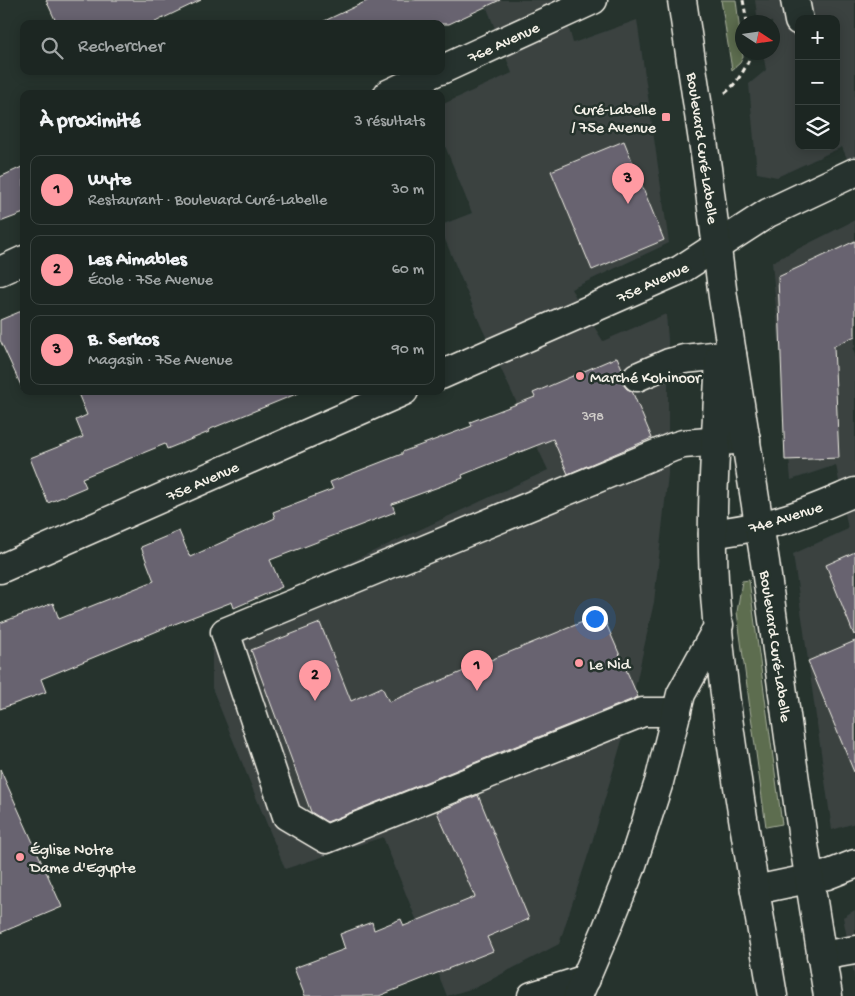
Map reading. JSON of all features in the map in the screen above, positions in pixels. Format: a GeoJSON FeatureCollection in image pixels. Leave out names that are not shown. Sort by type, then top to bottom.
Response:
{"type":"FeatureCollection","features":[{"type":"Feature","properties":{"kind":"main road","name":"76e Avenue"},"geometry":{"type":"LineString","coordinates":[[445,68],[592,0]]}},
{"type":"Feature","properties":{"kind":"main road","name":"Boulevard Curé-Labelle"},"geometry":{"type":"LineString","coordinates":[[682,0],[699,112],[723,297],[726,354],[716,442],[713,534],[718,625],[734,753],[773,996]]}},
{"type":"Feature","properties":{"kind":"main road"},"geometry":{"type":"LineString","coordinates":[[795,0],[798,15]]}},
{"type":"Feature","properties":{"kind":"main road"},"geometry":{"type":"LineString","coordinates":[[397,90],[429,75]]}},
{"type":"Feature","properties":{"kind":"main road","name":"75e Avenue"},"geometry":{"type":"LineString","coordinates":[[445,373],[680,270],[717,248],[768,213],[855,172]]}},
{"type":"Feature","properties":{"kind":"main road"},"geometry":{"type":"LineString","coordinates":[[0,271],[20,262]]}},
{"type":"Feature","properties":{"kind":"main road","name":"Boulevard Curé-Labelle"},"geometry":{"type":"LineString","coordinates":[[726,354],[746,440],[809,878],[828,996]]}},
{"type":"Feature","properties":{"kind":"main road"},"geometry":{"type":"LineString","coordinates":[[637,377],[669,363],[726,354]]}},
{"type":"Feature","properties":{"kind":"main road","name":"75e Avenue"},"geometry":{"type":"LineString","coordinates":[[0,569],[395,395]]}},
{"type":"Feature","properties":{"kind":"main road"},"geometry":{"type":"LineString","coordinates":[[677,712],[644,712],[326,839],[287,816],[225,632],[673,447],[683,444],[746,440]]}},
{"type":"Feature","properties":{"kind":"main road","name":"74e Avenue"},"geometry":{"type":"LineString","coordinates":[[713,534],[759,526],[812,510],[855,492]]}},
{"type":"Feature","properties":{"kind":"main road"},"geometry":{"type":"LineString","coordinates":[[532,996],[582,987],[618,900],[640,840],[658,782],[681,694],[718,625]]}},
{"type":"Feature","properties":{"kind":"main road"},"geometry":{"type":"LineString","coordinates":[[755,890],[827,875],[855,864]]}},
{"type":"Feature","properties":{"kind":"main road"},"geometry":{"type":"LineString","coordinates":[[821,956],[855,950]]}},
{"type":"Feature","properties":{"kind":"path"},"geometry":{"type":"LineString","coordinates":[[743,0],[746,15]]}},
{"type":"Feature","properties":{"kind":"path"},"geometry":{"type":"LineString","coordinates":[[731,89],[746,67],[748,60]]}},
{"type":"Feature","properties":{"kind":"shaded area"},"geometry":{"type":"Polygon","coordinates":[[[484,0],[561,0],[573,43],[637,20],[669,243],[571,289],[603,341],[666,314],[668,340],[668,474],[654,602],[628,720],[590,849],[559,944],[477,987],[447,996],[383,837],[285,869],[212,688],[212,642],[232,617],[548,470],[481,326],[445,240],[445,223],[472,213],[445,146],[445,103],[512,73],[484,0]]]}},
{"type":"Feature","properties":{"kind":"shaded area"},"geometry":{"type":"Polygon","coordinates":[[[755,0],[855,0],[855,177],[842,147],[840,148],[840,15],[795,15],[795,150],[836,150],[777,177],[757,173],[749,84],[766,70],[764,60],[780,60],[780,15],[757,15],[755,0]]]}},
{"type":"Feature","properties":{"kind":"shaded area"},"geometry":{"type":"Polygon","coordinates":[[[855,220],[855,347],[853,349],[855,355],[855,823],[832,830],[793,554],[848,529],[836,465],[791,480],[772,262],[855,220]]]}},
{"type":"Feature","properties":{"kind":"shaded area"},"geometry":{"type":"Polygon","coordinates":[[[855,910],[855,980],[843,917],[855,910]]]}},
{"type":"Feature","properties":{"kind":"green space"},"geometry":{"type":"Polygon","coordinates":[[[721,0],[736,0],[738,15],[735,15],[735,60],[742,60],[732,70],[721,0]]]}},
{"type":"Feature","properties":{"kind":"green space"},"geometry":{"type":"Polygon","coordinates":[[[749,580],[782,824],[766,827],[737,612],[742,581],[749,580]]]}},
{"type":"Feature","properties":{"kind":"building"},"geometry":{"type":"Polygon","coordinates":[[[46,0],[201,0],[159,20],[55,20],[46,0]]]}},
{"type":"Feature","properties":{"kind":"building"},"geometry":{"type":"Polygon","coordinates":[[[369,0],[500,0],[449,24],[445,24],[445,20],[326,20],[369,0]]]}},
{"type":"Feature","properties":{"kind":"building"},"geometry":{"type":"Polygon","coordinates":[[[624,141],[664,240],[592,270],[551,171],[624,141]]]}},
{"type":"Feature","properties":{"kind":"building"},"geometry":{"type":"Polygon","coordinates":[[[20,168],[20,214],[0,222],[0,177],[20,168]]]}},
{"type":"Feature","properties":{"kind":"building"},"geometry":{"type":"Polygon","coordinates":[[[855,241],[855,336],[834,346],[839,458],[785,460],[778,277],[855,241]]]}},
{"type":"Feature","properties":{"kind":"building"},"geometry":{"type":"Polygon","coordinates":[[[20,312],[20,383],[0,340],[0,320],[20,312]]]}},
{"type":"Feature","properties":{"kind":"building"},"geometry":{"type":"Polygon","coordinates":[[[617,357],[623,371],[621,376],[623,384],[632,391],[652,438],[568,474],[553,439],[462,475],[463,478],[392,504],[395,512],[270,560],[282,587],[234,608],[232,602],[41,679],[46,692],[0,709],[0,623],[53,603],[59,619],[154,581],[141,547],[179,531],[190,557],[275,518],[273,512],[333,489],[330,482],[472,426],[470,422],[535,397],[533,393],[617,357]]]}},
{"type":"Feature","properties":{"kind":"building"},"geometry":{"type":"Polygon","coordinates":[[[79,395],[294,395],[167,449],[165,444],[82,478],[86,487],[48,503],[30,458],[83,437],[76,420],[87,415],[79,395]]]}},
{"type":"Feature","properties":{"kind":"building"},"geometry":{"type":"Polygon","coordinates":[[[855,552],[855,634],[854,635],[826,565],[855,552]]]}},
{"type":"Feature","properties":{"kind":"building"},"geometry":{"type":"Polygon","coordinates":[[[602,614],[638,697],[327,822],[311,812],[251,650],[320,623],[351,701],[382,687],[389,702],[602,614]]]}},
{"type":"Feature","properties":{"kind":"building"},"geometry":{"type":"Polygon","coordinates":[[[855,641],[855,772],[854,772],[808,661],[855,641]]]}},
{"type":"Feature","properties":{"kind":"building","name":"Église Notre Dame d'Egypte"},"geometry":{"type":"Polygon","coordinates":[[[0,769],[62,907],[0,933],[0,769]]]}},
{"type":"Feature","properties":{"kind":"building"},"geometry":{"type":"Polygon","coordinates":[[[478,795],[529,919],[487,937],[493,951],[379,996],[305,996],[294,968],[345,949],[340,934],[372,922],[374,930],[401,919],[404,926],[475,897],[437,812],[478,795]]]}},
{"type":"Feature","properties":{"kind":"place","name":"Curé-Labelle / 75e Avenue"},"geometry":{"type":"Point","coordinates":[666,117]}},
{"type":"Feature","properties":{"kind":"place","name":"B. Serkos"},"geometry":{"type":"Point","coordinates":[628,204]}},
{"type":"Feature","properties":{"kind":"place","name":"Marché Kohinoor"},"geometry":{"type":"Point","coordinates":[580,376]}},
{"type":"Feature","properties":{"kind":"place","name":"Le Nid"},"geometry":{"type":"Point","coordinates":[579,663]}},
{"type":"Feature","properties":{"kind":"place","name":"Wyte"},"geometry":{"type":"Point","coordinates":[477,691]}},
{"type":"Feature","properties":{"kind":"place","name":"Les Aimables"},"geometry":{"type":"Point","coordinates":[315,701]}},
{"type":"Feature","properties":{"kind":"place","name":"Église Notre Dame d'Egypte"},"geometry":{"type":"Point","coordinates":[20,857]}}]}
